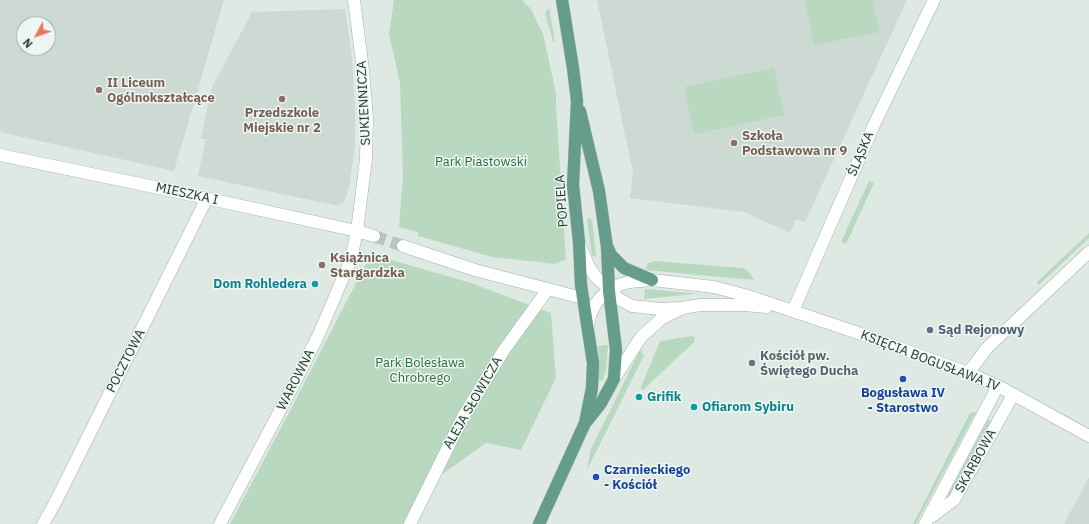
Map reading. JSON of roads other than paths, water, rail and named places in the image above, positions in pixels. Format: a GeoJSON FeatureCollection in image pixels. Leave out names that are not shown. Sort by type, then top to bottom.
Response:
{"type":"FeatureCollection","features":[{"type":"Feature","properties":{"kind":"main road","name":"POPIELA"},"geometry":{"type":"LineString","coordinates":[[562,0],[577,101],[599,191],[607,247],[616,350],[614,379]]}},
{"type":"Feature","properties":{"kind":"main road","name":"POPIELA"},"geometry":{"type":"LineString","coordinates":[[577,101],[572,185],[579,242],[582,298],[593,363],[592,388],[585,423]]}},
{"type":"Feature","properties":{"kind":"main road"},"geometry":{"type":"LineString","coordinates":[[607,247],[614,259],[624,268],[652,280]]}},
{"type":"Feature","properties":{"kind":"main road"},"geometry":{"type":"LineString","coordinates":[[539,524],[585,423],[601,403],[614,379]]}},
{"type":"Feature","properties":{"kind":"street","name":"SUKIENNICZA"},"geometry":{"type":"LineString","coordinates":[[354,0],[363,70],[367,118],[366,159],[357,231]]}},
{"type":"Feature","properties":{"kind":"street","name":"ŚLĄSKA"},"geometry":{"type":"LineString","coordinates":[[790,310],[873,127],[934,0]]}},
{"type":"Feature","properties":{"kind":"street","name":"MIESZKA I"},"geometry":{"type":"LineString","coordinates":[[0,155],[207,198],[374,236]]}},
{"type":"Feature","properties":{"kind":"street","name":"POCZTOWA"},"geometry":{"type":"LineString","coordinates":[[43,524],[62,489],[207,198]]}},
{"type":"Feature","properties":{"kind":"street","name":"WAROWNA"},"geometry":{"type":"LineString","coordinates":[[220,524],[319,334],[351,259],[357,231]]}},
{"type":"Feature","properties":{"kind":"street"},"geometry":{"type":"LineString","coordinates":[[579,242],[589,267],[596,277],[610,291]]}},
{"type":"Feature","properties":{"kind":"street"},"geometry":{"type":"LineString","coordinates":[[403,246],[475,270],[582,298]]}},
{"type":"Feature","properties":{"kind":"street"},"geometry":{"type":"LineString","coordinates":[[968,373],[987,348],[1089,252]]}},
{"type":"Feature","properties":{"kind":"street","name":"KSIĘCIA BOGUSŁAWA IV"},"geometry":{"type":"LineString","coordinates":[[588,328],[590,315],[593,308],[601,297],[619,285],[629,282],[652,280],[714,287],[748,296],[861,334],[968,373],[998,386],[1089,436]]}},
{"type":"Feature","properties":{"kind":"street","name":"ALEJA SŁOWICZA"},"geometry":{"type":"LineString","coordinates":[[410,524],[463,417],[504,350],[548,289]]}},
{"type":"Feature","properties":{"kind":"street","name":"KSIĘCIA BOGUSŁAWA IV"},"geometry":{"type":"LineString","coordinates":[[610,291],[619,299],[632,306],[682,308],[700,305],[745,304],[790,310]]}},
{"type":"Feature","properties":{"kind":"street"},"geometry":{"type":"LineString","coordinates":[[614,379],[641,337],[661,319],[682,308]]}},
{"type":"Feature","properties":{"kind":"street","name":"SKARBOWA"},"geometry":{"type":"LineString","coordinates":[[927,521],[998,386]]}},
{"type":"Feature","properties":{"kind":"street","name":"SKARBOWA"},"geometry":{"type":"LineString","coordinates":[[927,521],[954,500],[1013,395]]}},
{"type":"Feature","properties":{"kind":"tunnel"},"geometry":{"type":"LineString","coordinates":[[374,236],[403,246]]}},
{"type":"Feature","properties":{"kind":"place","name":"II Liceum Ogólnokształcące"},"geometry":{"type":"Point","coordinates":[99,90]}},
{"type":"Feature","properties":{"kind":"place","name":"Przedszkole Miejskie nr 2"},"geometry":{"type":"Point","coordinates":[282,99]}},
{"type":"Feature","properties":{"kind":"place","name":"Szkoła Podstawowa nr 9"},"geometry":{"type":"Point","coordinates":[734,143]}},
{"type":"Feature","properties":{"kind":"place","name":"Książnica Stargardzka"},"geometry":{"type":"Point","coordinates":[322,265]}},
{"type":"Feature","properties":{"kind":"place","name":"Dom Rohledera"},"geometry":{"type":"Point","coordinates":[315,284]}},
{"type":"Feature","properties":{"kind":"place","name":"Sąd Rejonowy"},"geometry":{"type":"Point","coordinates":[930,330]}},
{"type":"Feature","properties":{"kind":"place","name":"Kościół pw. Świętego Ducha"},"geometry":{"type":"Point","coordinates":[752,363]}},
{"type":"Feature","properties":{"kind":"place","name":"Bogusława IV - Starostwo"},"geometry":{"type":"Point","coordinates":[903,379]}},
{"type":"Feature","properties":{"kind":"place","name":"Grifik"},"geometry":{"type":"Point","coordinates":[639,397]}},
{"type":"Feature","properties":{"kind":"place","name":"Ofiarom Sybiru"},"geometry":{"type":"Point","coordinates":[694,407]}},
{"type":"Feature","properties":{"kind":"place","name":"Czarnieckiego - Kościół"},"geometry":{"type":"Point","coordinates":[596,477]}},
{"type":"Feature","properties":{"kind":"park label","name":"Park Piastowski"},"geometry":{"type":"Point","coordinates":[481,162]}},
{"type":"Feature","properties":{"kind":"park label","name":"Park Bolesława Chrobrego"},"geometry":{"type":"Point","coordinates":[420,370]}}]}
